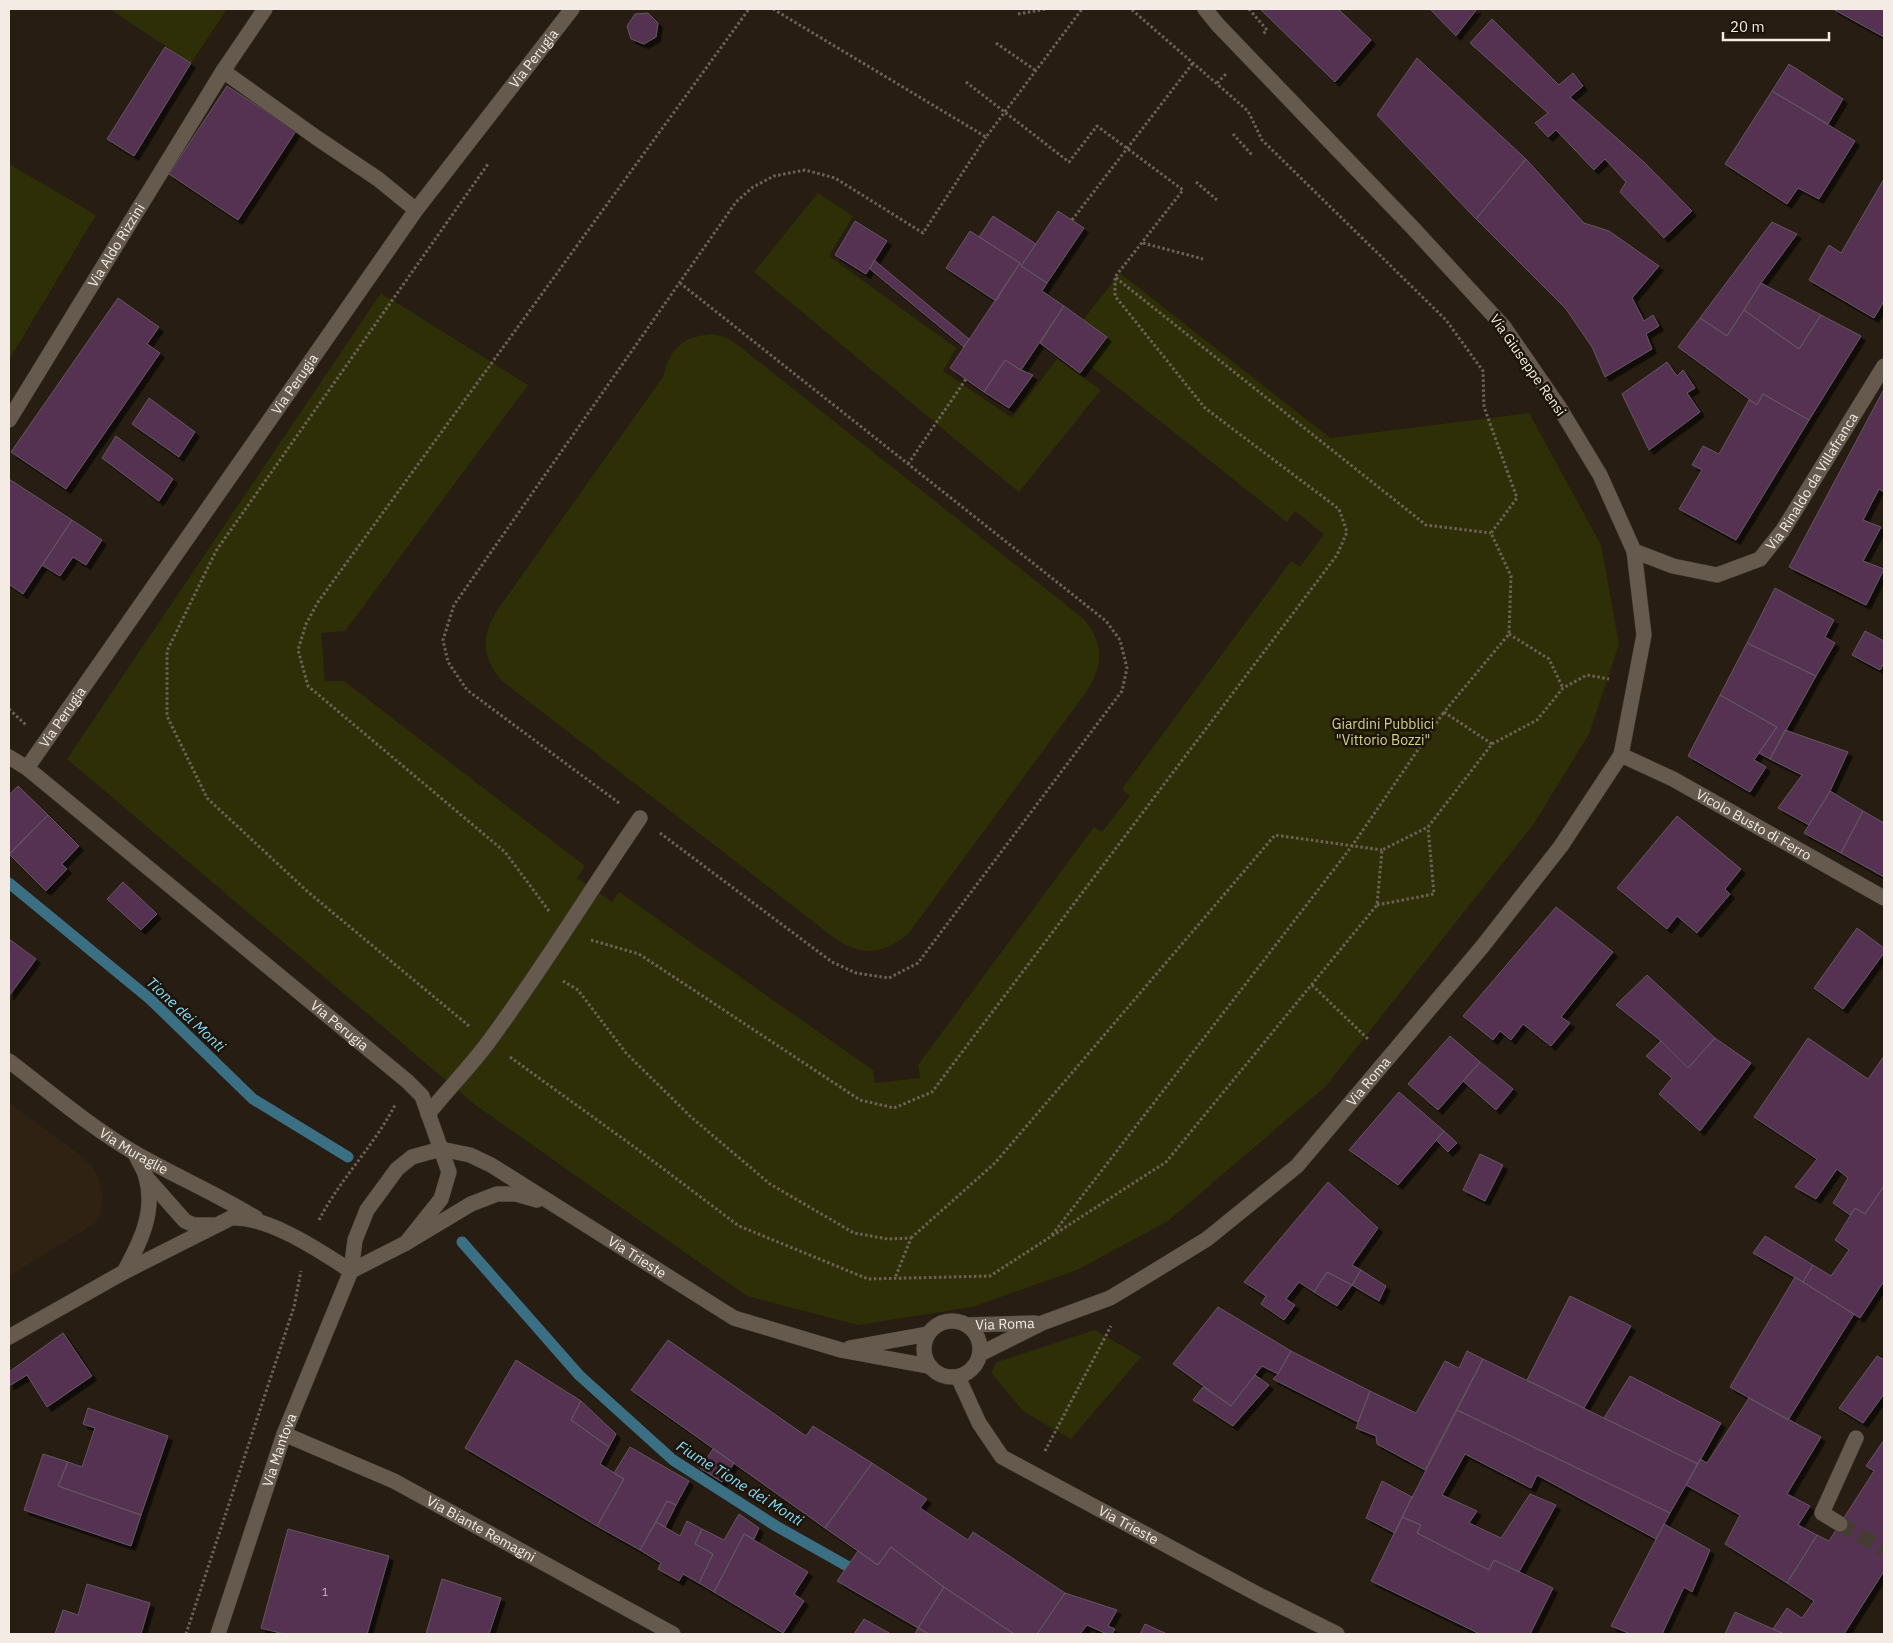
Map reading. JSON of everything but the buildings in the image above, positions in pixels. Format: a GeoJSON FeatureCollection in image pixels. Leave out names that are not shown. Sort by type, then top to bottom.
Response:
{"type":"FeatureCollection","features":[{"type":"Feature","properties":{"kind":"street","name":"Via Aldo Rizzini"},"geometry":{"type":"LineString","coordinates":[[9,420],[223,71],[265,9]]}},
{"type":"Feature","properties":{"kind":"street","name":"Via Perugia"},"geometry":{"type":"LineString","coordinates":[[27,768],[416,210],[572,9]]}},
{"type":"Feature","properties":{"kind":"street","name":"Via Giuseppe Rensi"},"geometry":{"type":"LineString","coordinates":[[1205,9],[1504,327],[1559,407],[1600,475],[1634,551],[1644,635],[1621,755]]}},
{"type":"Feature","properties":{"kind":"street"},"geometry":{"type":"LineString","coordinates":[[223,71],[378,179],[416,210]]}},
{"type":"Feature","properties":{"kind":"street","name":"Via Rinaldo da Villafranca"},"geometry":{"type":"LineString","coordinates":[[1634,551],[1673,566],[1717,575],[1760,559],[1783,530],[1884,366]]}},
{"type":"Feature","properties":{"kind":"street","name":"Vicolo Busto di Ferro"},"geometry":{"type":"LineString","coordinates":[[1621,755],[1673,779],[1884,898]]}},
{"type":"Feature","properties":{"kind":"street","name":"Via Roma"},"geometry":{"type":"LineString","coordinates":[[980,1354],[1042,1323],[1110,1298],[1207,1238],[1297,1166],[1482,947],[1561,846],[1621,755]]}},
{"type":"Feature","properties":{"kind":"street","name":"Via Perugia"},"geometry":{"type":"LineString","coordinates":[[9,757],[27,768],[407,1080],[422,1096],[441,1149]]}},
{"type":"Feature","properties":{"kind":"street"},"geometry":{"type":"LineString","coordinates":[[428,1114],[488,1042],[541,968],[591,888],[640,818]]}},
{"type":"Feature","properties":{"kind":"street","name":"Via Muraglie"},"geometry":{"type":"LineString","coordinates":[[9,1061],[108,1136],[135,1153],[224,1198],[269,1226]]}},
{"type":"Feature","properties":{"kind":"street"},"geometry":{"type":"LineString","coordinates":[[406,1243],[442,1200],[449,1172],[441,1149]]}},
{"type":"Feature","properties":{"kind":"street","name":"Via Trieste"},"geometry":{"type":"LineString","coordinates":[[441,1149],[470,1155],[491,1164],[734,1318],[841,1350],[928,1366],[937,1374],[948,1378],[958,1377],[978,1422],[1002,1458],[1337,1634]]}},
{"type":"Feature","properties":{"kind":"street","name":"Via Mantova"},"geometry":{"type":"LineString","coordinates":[[218,1634],[284,1434],[351,1271],[355,1240],[367,1210],[397,1169],[412,1157],[441,1149]]}},
{"type":"Feature","properties":{"kind":"street"},"geometry":{"type":"LineString","coordinates":[[124,1272],[141,1241],[148,1217],[149,1198],[146,1177],[135,1153]]}},
{"type":"Feature","properties":{"kind":"street","name":"Via Muraglie"},"geometry":{"type":"LineString","coordinates":[[146,1177],[185,1221],[203,1226],[218,1224]]}},
{"type":"Feature","properties":{"kind":"street"},"geometry":{"type":"LineString","coordinates":[[9,1337],[124,1272],[231,1218],[239,1218],[269,1226],[307,1243],[351,1271],[406,1243],[471,1204],[497,1194],[516,1194],[560,1208]]}},
{"type":"Feature","properties":{"kind":"street","name":"Via Trieste"},"geometry":{"type":"LineString","coordinates":[[841,1350],[928,1334],[935,1326],[946,1321],[957,1321],[967,1326]]}},
{"type":"Feature","properties":{"kind":"street","name":"Via Roma"},"geometry":{"type":"LineString","coordinates":[[967,1326],[1042,1323]]}},
{"type":"Feature","properties":{"kind":"street"},"geometry":{"type":"LineString","coordinates":[[958,1377],[969,1372],[976,1364],[980,1354],[978,1338],[967,1326]]}},
{"type":"Feature","properties":{"kind":"street"},"geometry":{"type":"LineString","coordinates":[[928,1334],[923,1345],[924,1356],[928,1366]]}},
{"type":"Feature","properties":{"kind":"street","name":"Via Biante Remagni"},"geometry":{"type":"LineString","coordinates":[[284,1434],[394,1481],[673,1634]]}},
{"type":"Feature","properties":{"kind":"street"},"geometry":{"type":"LineString","coordinates":[[1840,1524],[1822,1513],[1856,1438]]}},
{"type":"Feature","properties":{"kind":"path"},"geometry":{"type":"LineString","coordinates":[[749,9],[318,602],[306,624],[298,650],[308,686],[505,852],[565,932],[639,954],[860,1100],[894,1108],[932,1092],[1337,555],[1347,532],[1339,509],[1205,408],[1114,296],[1115,277],[1182,190],[1097,126],[1070,162],[966,82]]}},
{"type":"Feature","properties":{"kind":"path"},"geometry":{"type":"LineString","coordinates":[[773,9],[986,137]]}},
{"type":"Feature","properties":{"kind":"path"},"geometry":{"type":"LineString","coordinates":[[1018,14],[1046,9]]}},
{"type":"Feature","properties":{"kind":"path"},"geometry":{"type":"LineString","coordinates":[[680,283],[1106,621],[1120,640],[1127,668],[1122,690],[918,963],[889,978],[856,973],[832,962],[467,690],[448,662],[443,640],[454,605],[736,202],[753,187],[774,176],[805,170],[834,178],[923,233],[986,137],[1082,9]]}},
{"type":"Feature","properties":{"kind":"path"},"geometry":{"type":"LineString","coordinates":[[1131,9],[1248,111],[1262,140],[1446,320],[1483,371],[1484,407],[1517,498],[1491,532]]}},
{"type":"Feature","properties":{"kind":"path"},"geometry":{"type":"LineString","coordinates":[[996,43],[1035,70]]}},
{"type":"Feature","properties":{"kind":"path"},"geometry":{"type":"LineString","coordinates":[[1072,220],[1193,63]]}},
{"type":"Feature","properties":{"kind":"path"},"geometry":{"type":"LineString","coordinates":[[1233,134],[1252,155]]}},
{"type":"Feature","properties":{"kind":"path"},"geometry":{"type":"LineString","coordinates":[[491,159],[216,551],[167,651],[167,716],[207,798],[308,892],[488,1042],[633,1146],[739,1226],[868,1279],[990,1276],[1166,1162],[1377,905],[1382,850]]}},
{"type":"Feature","properties":{"kind":"path"},"geometry":{"type":"LineString","coordinates":[[1196,182],[1217,200]]}},
{"type":"Feature","properties":{"kind":"path"},"geometry":{"type":"LineString","coordinates":[[1143,243],[1203,259]]}},
{"type":"Feature","properties":{"kind":"path"},"geometry":{"type":"LineString","coordinates":[[1115,277],[1426,525],[1491,532]]}},
{"type":"Feature","properties":{"kind":"path"},"geometry":{"type":"LineString","coordinates":[[908,464],[966,379]]}},
{"type":"Feature","properties":{"kind":"path"},"geometry":{"type":"LineString","coordinates":[[1050,1237],[1352,846],[1444,712],[1509,634],[1511,576],[1491,532]]}},
{"type":"Feature","properties":{"kind":"path"},"geometry":{"type":"LineString","coordinates":[[1509,634],[1549,659],[1563,688]]}},
{"type":"Feature","properties":{"kind":"path"},"geometry":{"type":"LineString","coordinates":[[895,1278],[911,1238],[995,1163],[1275,835],[1382,850],[1428,827],[1492,744],[1537,720],[1563,688],[1587,675],[1635,684]]}},
{"type":"Feature","properties":{"kind":"path"},"geometry":{"type":"LineString","coordinates":[[9,708],[32,730]]}},
{"type":"Feature","properties":{"kind":"path"},"geometry":{"type":"LineString","coordinates":[[1444,712],[1492,744]]}},
{"type":"Feature","properties":{"kind":"path"},"geometry":{"type":"LineString","coordinates":[[1377,905],[1434,894],[1428,827]]}},
{"type":"Feature","properties":{"kind":"path"},"geometry":{"type":"LineString","coordinates":[[541,968],[578,990],[626,1053],[691,1117],[770,1184],[854,1233],[888,1239],[911,1238]]}},
{"type":"Feature","properties":{"kind":"path"},"geometry":{"type":"LineString","coordinates":[[1312,985],[1388,1058]]}},
{"type":"Feature","properties":{"kind":"path"},"geometry":{"type":"LineString","coordinates":[[186,1634],[294,1306],[307,1243],[329,1200],[384,1126],[407,1080]]}},
{"type":"Feature","properties":{"kind":"path"},"geometry":{"type":"LineString","coordinates":[[1033,1473],[1134,1283]]}},
{"type":"Feature","properties":{"kind":"shaded area"},"geometry":{"type":"Polygon","coordinates":[[[9,1103],[76,1152],[93,1167],[103,1194],[101,1214],[94,1224],[9,1276],[9,1103]]]}},
{"type":"Feature","properties":{"kind":"green space"},"geometry":{"type":"Polygon","coordinates":[[[110,9],[227,9],[191,63],[110,9]]]}},
{"type":"Feature","properties":{"kind":"green space"},"geometry":{"type":"Polygon","coordinates":[[[9,164],[96,215],[9,360],[9,164]]]}},
{"type":"Feature","properties":{"kind":"green space"},"geometry":{"type":"Polygon","coordinates":[[[818,193],[853,216],[829,256],[956,348],[943,371],[1012,418],[1057,359],[1101,390],[1019,492],[754,272],[818,193]]]}},
{"type":"Feature","properties":{"kind":"green space","name":"Giardini Pubblici \"Vittorio Bozzi\""},"geometry":{"type":"Polygon","coordinates":[[[1120,273],[1330,438],[1529,413],[1601,545],[1619,644],[1589,734],[1533,825],[1326,1086],[1168,1221],[1077,1270],[972,1307],[858,1325],[747,1296],[474,1104],[67,759],[381,293],[528,385],[345,631],[321,633],[325,681],[344,681],[585,866],[577,878],[612,902],[619,892],[873,1070],[875,1083],[920,1078],[918,1065],[1094,827],[1102,832],[1130,796],[1122,789],[1291,561],[1300,567],[1324,534],[1295,511],[1287,522],[1087,363],[1106,337],[1083,320],[1120,273]]]}},
{"type":"Feature","properties":{"kind":"green space"},"geometry":{"type":"Polygon","coordinates":[[[713,334],[727,338],[739,346],[1084,619],[1091,628],[1098,646],[1099,663],[1097,672],[1087,691],[908,934],[889,946],[880,949],[871,951],[853,948],[833,937],[501,680],[494,671],[487,654],[486,637],[488,628],[498,609],[663,377],[674,351],[679,345],[694,337],[713,334]]]}},
{"type":"Feature","properties":{"kind":"green space"},"geometry":{"type":"Polygon","coordinates":[[[1095,1330],[1141,1357],[1071,1439],[1023,1411],[991,1373],[997,1362],[1095,1330]]]}},
{"type":"Feature","properties":{"kind":"waterway","name":"Tione dei Monti"},"geometry":{"type":"LineString","coordinates":[[9,883],[150,999],[253,1099],[348,1157]]}},
{"type":"Feature","properties":{"kind":"waterway","name":"Fiume Tione dei Monti"},"geometry":{"type":"LineString","coordinates":[[462,1242],[579,1375],[673,1460],[776,1526],[847,1566],[861,1571]]}},
{"type":"Feature","properties":{"kind":"tunnel"},"geometry":{"type":"LineString","coordinates":[[1840,1524],[1884,1549]]}}]}
